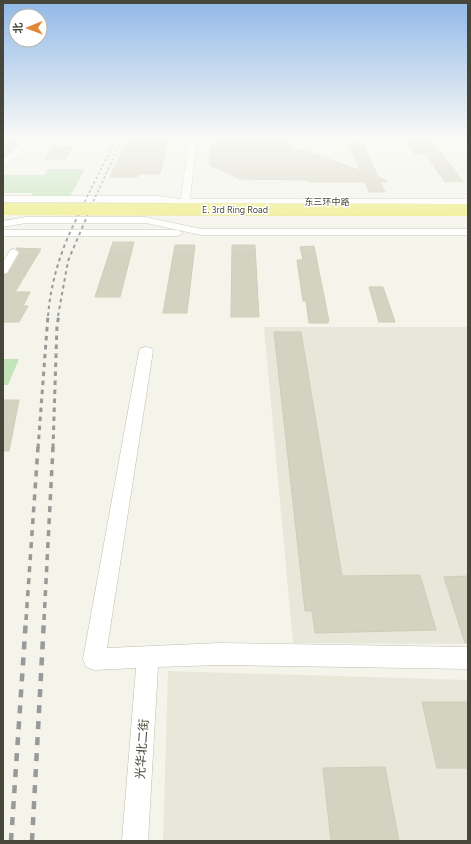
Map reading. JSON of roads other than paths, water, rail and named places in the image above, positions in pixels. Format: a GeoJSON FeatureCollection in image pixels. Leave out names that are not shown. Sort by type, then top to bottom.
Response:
{"type":"FeatureCollection","features":[{"type":"Feature","properties":{"kind":"highway","name":"E. 3rd Ring Road"},"geometry":{"type":"LineString","coordinates":[[3,208],[468,210]]}},
{"type":"Feature","properties":{"kind":"highway","name":"E. 3rd Ring Road"},"geometry":{"type":"LineString","coordinates":[[3,218],[468,220]]}},
{"type":"Feature","properties":{"kind":"street"},"geometry":{"type":"LineString","coordinates":[[185,202],[188,176]]}},
{"type":"Feature","properties":{"kind":"street","name":"东三环中路"},"geometry":{"type":"LineString","coordinates":[[3,199],[159,199],[185,202],[468,202]]}},
{"type":"Feature","properties":{"kind":"street","name":"东三环中路"},"geometry":{"type":"LineString","coordinates":[[3,224],[26,220],[147,215],[185,202]]}},
{"type":"Feature","properties":{"kind":"street","name":"东三环中路"},"geometry":{"type":"LineString","coordinates":[[3,208],[32,211],[147,215],[201,232]]}},
{"type":"Feature","properties":{"kind":"street"},"geometry":{"type":"LineString","coordinates":[[26,220],[32,211]]}},
{"type":"Feature","properties":{"kind":"street","name":"东三环中路"},"geometry":{"type":"LineString","coordinates":[[3,233],[468,232]]}},
{"type":"Feature","properties":{"kind":"street"},"geometry":{"type":"LineString","coordinates":[[3,271],[14,252]]}},
{"type":"Feature","properties":{"kind":"street"},"geometry":{"type":"LineString","coordinates":[[146,351],[94,659],[220,654],[468,658]]}},
{"type":"Feature","properties":{"kind":"street","name":"光华北二街"},"geometry":{"type":"LineString","coordinates":[[136,841],[148,657]]}},
{"type":"Feature","properties":{"kind":"railway"},"geometry":{"type":"LineString","coordinates":[[78,215],[97,176]]}},
{"type":"Feature","properties":{"kind":"railway"},"geometry":{"type":"LineString","coordinates":[[87,215],[105,176]]}},
{"type":"Feature","properties":{"kind":"railway"},"geometry":{"type":"LineString","coordinates":[[48,316],[49,303],[58,264],[67,238],[79,214]]}},
{"type":"Feature","properties":{"kind":"railway"},"geometry":{"type":"LineString","coordinates":[[58,316],[68,261],[88,214]]}},
{"type":"Feature","properties":{"kind":"railway"},"geometry":{"type":"LineString","coordinates":[[38,448],[48,315]]}},
{"type":"Feature","properties":{"kind":"railway"},"geometry":{"type":"LineString","coordinates":[[53,448],[57,325],[59,315]]}},
{"type":"Feature","properties":{"kind":"railway"},"geometry":{"type":"LineString","coordinates":[[26,620],[38,447]]}},
{"type":"Feature","properties":{"kind":"railway"},"geometry":{"type":"LineString","coordinates":[[44,620],[53,447]]}},
{"type":"Feature","properties":{"kind":"railway"},"geometry":{"type":"LineString","coordinates":[[11,841],[26,619]]}},
{"type":"Feature","properties":{"kind":"railway"},"geometry":{"type":"LineString","coordinates":[[32,841],[44,619]]}}]}
